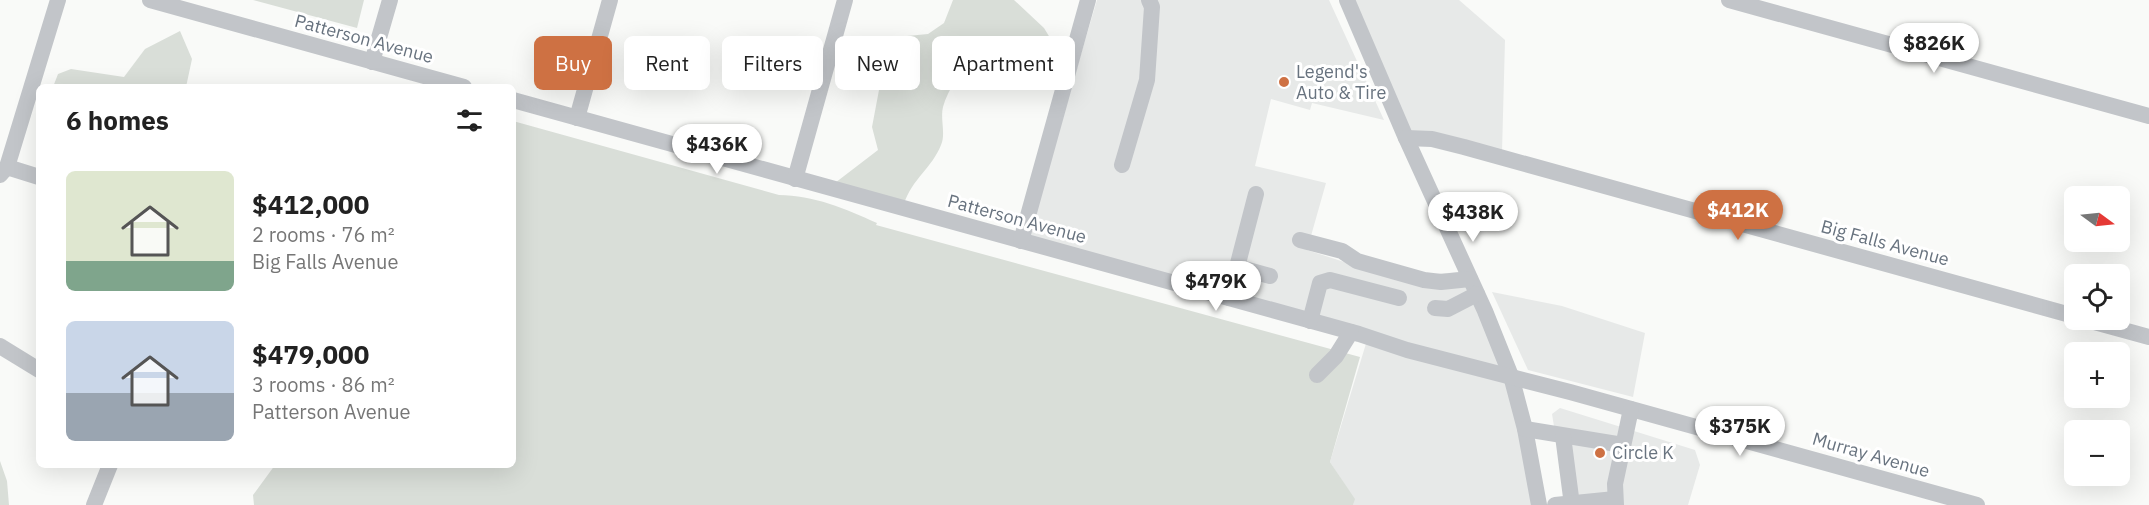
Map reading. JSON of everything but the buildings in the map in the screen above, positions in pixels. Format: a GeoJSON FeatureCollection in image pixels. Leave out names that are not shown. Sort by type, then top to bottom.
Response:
{"type":"FeatureCollection","features":[{"type":"Feature","properties":{"kind":"street"},"geometry":{"type":"LineString","coordinates":[[36,176],[4,171],[58,0]]}},
{"type":"Feature","properties":{"kind":"street","name":"Patterson Avenue"},"geometry":{"type":"LineString","coordinates":[[150,0],[453,84]]}},
{"type":"Feature","properties":{"kind":"street"},"geometry":{"type":"LineString","coordinates":[[372,62],[390,0]]}},
{"type":"Feature","properties":{"kind":"street"},"geometry":{"type":"LineString","coordinates":[[577,118],[610,0]]}},
{"type":"Feature","properties":{"kind":"street"},"geometry":{"type":"LineString","coordinates":[[795,179],[845,0]]}},
{"type":"Feature","properties":{"kind":"street"},"geometry":{"type":"LineString","coordinates":[[1021,241],[1088,0]]}},
{"type":"Feature","properties":{"kind":"street"},"geometry":{"type":"LineString","coordinates":[[1122,165],[1147,80],[1152,7],[1149,0]]}},
{"type":"Feature","properties":{"kind":"street"},"geometry":{"type":"LineString","coordinates":[[1347,0],[1511,376],[1526,429],[1539,505]]}},
{"type":"Feature","properties":{"kind":"street"},"geometry":{"type":"LineString","coordinates":[[1729,0],[2149,116]]}},
{"type":"Feature","properties":{"kind":"street","name":"Patterson Avenue"},"geometry":{"type":"LineString","coordinates":[[516,101],[1351,332],[1407,350],[1511,376]]}},
{"type":"Feature","properties":{"kind":"street","name":"Big Falls Avenue"},"geometry":{"type":"LineString","coordinates":[[1406,138],[1432,139],[1464,147],[2064,313]]}},
{"type":"Feature","properties":{"kind":"street"},"geometry":{"type":"LineString","coordinates":[[1229,298],[1256,194]]}},
{"type":"Feature","properties":{"kind":"street"},"geometry":{"type":"LineString","coordinates":[[1300,240],[1342,250],[1356,261],[1424,280],[1441,282],[1470,279]]}},
{"type":"Feature","properties":{"kind":"street"},"geometry":{"type":"LineString","coordinates":[[1237,267],[1270,276]]}},
{"type":"Feature","properties":{"kind":"street"},"geometry":{"type":"LineString","coordinates":[[1310,321],[1320,283],[1330,279],[1399,298]]}},
{"type":"Feature","properties":{"kind":"street"},"geometry":{"type":"LineString","coordinates":[[1435,308],[1448,309],[1477,294]]}},
{"type":"Feature","properties":{"kind":"street"},"geometry":{"type":"LineString","coordinates":[[2123,330],[2149,337]]}},
{"type":"Feature","properties":{"kind":"street"},"geometry":{"type":"LineString","coordinates":[[1317,375],[1336,356],[1351,332]]}},
{"type":"Feature","properties":{"kind":"street"},"geometry":{"type":"LineString","coordinates":[[0,346],[36,368]]}},
{"type":"Feature","properties":{"kind":"street","name":"Murray Avenue"},"geometry":{"type":"LineString","coordinates":[[1511,376],[1977,505]]}},
{"type":"Feature","properties":{"kind":"street"},"geometry":{"type":"LineString","coordinates":[[1563,436],[1566,504],[1616,502],[1615,484],[1631,409]]}},
{"type":"Feature","properties":{"kind":"street"},"geometry":{"type":"LineString","coordinates":[[1526,429],[1623,445]]}},
{"type":"Feature","properties":{"kind":"street"},"geometry":{"type":"LineString","coordinates":[[94,505],[109,468]]}},
{"type":"Feature","properties":{"kind":"shaded area"},"geometry":{"type":"Polygon","coordinates":[[[253,0],[364,0],[357,28],[253,0]]]}},
{"type":"Feature","properties":{"kind":"shaded area"},"geometry":{"type":"Polygon","coordinates":[[[953,0],[1014,0],[1044,28],[1049,36],[932,36],[932,90],[950,90],[942,112],[943,136],[933,160],[912,187],[904,204],[831,186],[878,150],[872,127],[879,90],[920,90],[920,36],[907,36],[928,34],[944,23],[953,0]]]}},
{"type":"Feature","properties":{"kind":"shaded area"},"geometry":{"type":"Polygon","coordinates":[[[1097,0],[1329,0],[1384,120],[1312,103],[1310,110],[1271,99],[1255,166],[1326,183],[1307,250],[1391,277],[1462,272],[1505,371],[1027,237],[1070,90],[1075,90],[1075,74],[1097,0]]]}},
{"type":"Feature","properties":{"kind":"shaded area"},"geometry":{"type":"Polygon","coordinates":[[[1351,0],[1459,0],[1505,40],[1502,152],[1410,135],[1351,0]]]}},
{"type":"Feature","properties":{"kind":"shaded area"},"geometry":{"type":"Polygon","coordinates":[[[180,31],[192,59],[187,84],[54,84],[58,74],[71,69],[124,77],[145,49],[180,31]]]}},
{"type":"Feature","properties":{"kind":"shaded area"},"geometry":{"type":"Polygon","coordinates":[[[516,122],[779,195],[817,200],[877,223],[876,225],[1360,357],[1330,462],[1355,499],[1353,505],[254,505],[253,495],[273,468],[516,468],[516,122]]]}},
{"type":"Feature","properties":{"kind":"shaded area"},"geometry":{"type":"Polygon","coordinates":[[[1492,292],[1562,306],[1645,333],[1633,397],[1528,370],[1492,292]]]}},
{"type":"Feature","properties":{"kind":"shaded area"},"geometry":{"type":"Polygon","coordinates":[[[1368,337],[1511,376],[1538,505],[1353,505],[1354,499],[1330,462],[1368,337]]]}},
{"type":"Feature","properties":{"kind":"shaded area"},"geometry":{"type":"Polygon","coordinates":[[[1560,408],[1695,450],[1700,465],[1688,505],[1567,505],[1552,414],[1560,408]]]}},
{"type":"Feature","properties":{"kind":"shaded area"},"geometry":{"type":"Polygon","coordinates":[[[0,461],[7,481],[9,505],[0,505],[0,461]]]}},
{"type":"Feature","properties":{"kind":"place","name":"Legend's Auto & Tire"},"geometry":{"type":"Point","coordinates":[1284,82]}},
{"type":"Feature","properties":{"kind":"place","name":"Circle K"},"geometry":{"type":"Point","coordinates":[1600,453]}}]}
